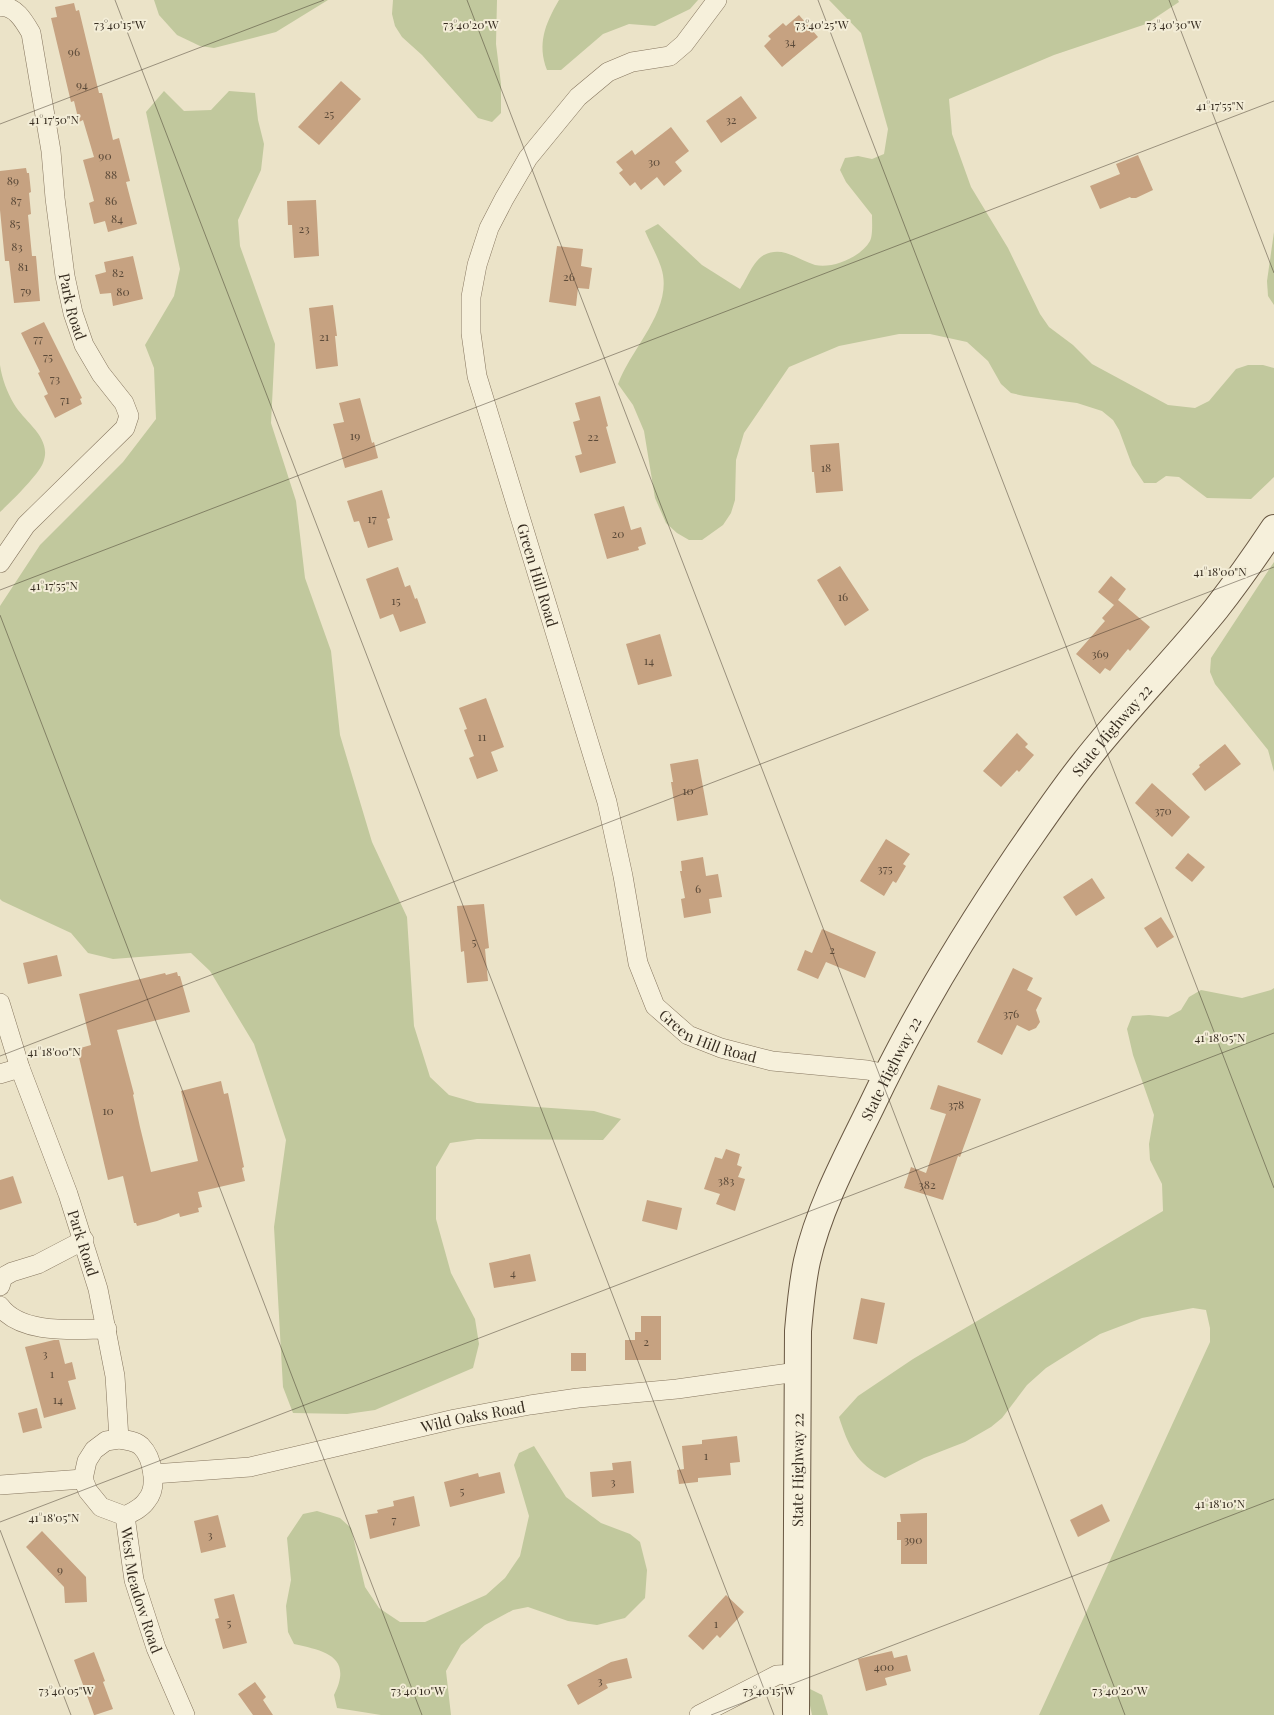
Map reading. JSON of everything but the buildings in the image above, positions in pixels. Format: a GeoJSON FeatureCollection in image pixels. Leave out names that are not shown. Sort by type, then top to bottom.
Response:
{"type":"FeatureCollection","features":[{"type":"Feature","properties":{"kind":"main road","name":"State Highway 22"},"geometry":{"type":"LineString","coordinates":[[796,1715],[796,1372],[800,1297],[815,1235],[832,1192],[887,1074],[920,1010],[959,944],[1042,820],[1083,764],[1215,609],[1253,560],[1274,528]]}},
{"type":"Feature","properties":{"kind":"street","name":"Green Hill Road"},"geometry":{"type":"LineString","coordinates":[[717,0],[684,44],[670,56],[632,62],[608,72],[578,98],[528,158],[489,228],[477,265],[471,297],[471,334],[477,376],[607,802],[623,876],[638,963],[655,1006],[688,1035],[721,1048],[772,1061],[887,1074]]}},
{"type":"Feature","properties":{"kind":"street","name":"Park Road"},"geometry":{"type":"LineString","coordinates":[[0,7],[5,6],[21,16],[31,32],[51,151],[54,198],[65,276],[73,313],[84,345],[101,374],[124,403],[128,416],[125,428],[26,525],[0,563]]}},
{"type":"Feature","properties":{"kind":"street","name":"Park Road"},"geometry":{"type":"LineString","coordinates":[[1,1011],[20,1068],[84,1240],[98,1289],[115,1376],[119,1439]]}},
{"type":"Feature","properties":{"kind":"street"},"geometry":{"type":"LineString","coordinates":[[0,1074],[20,1068]]}},
{"type":"Feature","properties":{"kind":"street"},"geometry":{"type":"LineString","coordinates":[[0,1286],[3,1277],[12,1272],[38,1264],[84,1240]]}},
{"type":"Feature","properties":{"kind":"street"},"geometry":{"type":"LineString","coordinates":[[0,1306],[4,1311],[20,1321],[48,1329],[107,1329]]}},
{"type":"Feature","properties":{"kind":"street","name":"Wild Oaks Road"},"geometry":{"type":"LineString","coordinates":[[153,1474],[250,1467],[455,1419],[530,1405],[578,1398],[677,1389],[796,1372]]}},
{"type":"Feature","properties":{"kind":"street"},"geometry":{"type":"LineString","coordinates":[[125,1516],[101,1507],[88,1491],[83,1479],[87,1461],[94,1450],[106,1441],[130,1440],[140,1445],[146,1452],[153,1474]]}},
{"type":"Feature","properties":{"kind":"street","name":"West Meadow Road"},"geometry":{"type":"LineString","coordinates":[[153,1474],[154,1488],[148,1500],[139,1509],[125,1516],[134,1580],[156,1648],[185,1715]]}},
{"type":"Feature","properties":{"kind":"street"},"geometry":{"type":"LineString","coordinates":[[0,1485],[83,1479]]}},
{"type":"Feature","properties":{"kind":"street"},"geometry":{"type":"LineString","coordinates":[[699,1715],[777,1675],[795,1674]]}},
{"type":"Feature","properties":{"kind":"green space"},"geometry":{"type":"Polygon","coordinates":[[[154,0],[328,0],[276,32],[214,48],[200,46],[177,35],[159,15],[154,0]]]}},
{"type":"Feature","properties":{"kind":"green space"},"geometry":{"type":"Polygon","coordinates":[[[393,0],[497,0],[496,44],[501,84],[501,113],[492,122],[478,118],[422,55],[402,37],[395,26],[392,14],[393,0]]]}},
{"type":"Feature","properties":{"kind":"green space"},"geometry":{"type":"Polygon","coordinates":[[[559,0],[698,0],[690,9],[655,26],[629,24],[603,34],[561,70],[547,70],[543,51],[544,34],[559,0]]]}},
{"type":"Feature","properties":{"kind":"green space"},"geometry":{"type":"Polygon","coordinates":[[[829,0],[1178,0],[1179,2],[1146,24],[1054,55],[949,99],[952,134],[971,187],[1008,248],[1040,314],[1049,327],[1073,345],[1092,364],[1168,405],[1195,408],[1209,401],[1236,369],[1248,365],[1263,365],[1274,368],[1274,477],[1251,499],[1207,498],[1179,477],[1166,476],[1156,483],[1144,483],[1132,465],[1119,430],[1113,420],[1102,411],[1077,403],[1011,393],[1001,384],[988,361],[967,342],[930,334],[899,334],[839,346],[789,367],[744,433],[736,460],[735,500],[731,513],[723,525],[702,540],[689,540],[677,533],[666,523],[655,498],[644,431],[633,405],[618,384],[624,370],[650,327],[662,298],[664,282],[661,267],[645,231],[658,224],[702,265],[740,289],[753,266],[760,258],[771,252],[784,252],[815,265],[830,265],[853,257],[866,247],[871,238],[872,215],[846,182],[840,170],[845,158],[858,156],[872,159],[884,154],[888,129],[861,33],[829,0]]]}},
{"type":"Feature","properties":{"kind":"green space"},"geometry":{"type":"Polygon","coordinates":[[[164,91],[184,111],[211,110],[229,91],[255,93],[258,120],[264,144],[261,170],[238,220],[240,246],[275,344],[271,423],[296,501],[305,578],[331,651],[340,735],[372,842],[407,917],[414,1026],[430,1077],[449,1095],[477,1103],[594,1111],[621,1119],[603,1140],[477,1139],[450,1143],[436,1167],[436,1219],[451,1273],[475,1319],[479,1344],[473,1368],[375,1410],[347,1414],[293,1413],[283,1387],[274,1227],[286,1140],[254,1044],[210,971],[191,953],[113,959],[88,953],[71,933],[0,899],[0,606],[40,545],[123,462],[156,419],[154,368],[145,345],[174,296],[180,269],[146,112],[164,91]]]}},
{"type":"Feature","properties":{"kind":"green space"},"geometry":{"type":"Polygon","coordinates":[[[1274,232],[1274,305],[1268,296],[1267,281],[1274,232]]]}},
{"type":"Feature","properties":{"kind":"green space"},"geometry":{"type":"Polygon","coordinates":[[[0,365],[3,380],[11,399],[41,438],[45,454],[43,463],[36,474],[0,512],[0,365]]]}},
{"type":"Feature","properties":{"kind":"green space"},"geometry":{"type":"Polygon","coordinates":[[[1274,562],[1274,772],[1268,750],[1215,684],[1210,672],[1211,658],[1274,562]]]}},
{"type":"Feature","properties":{"kind":"green space"},"geometry":{"type":"Polygon","coordinates":[[[1274,988],[1274,1715],[1039,1715],[1210,1342],[1210,1328],[1206,1310],[1193,1308],[1142,1318],[1100,1334],[1046,1368],[1027,1385],[1002,1418],[991,1427],[965,1442],[924,1458],[885,1478],[867,1467],[854,1453],[839,1417],[858,1396],[913,1359],[1163,1211],[1162,1184],[1150,1160],[1149,1144],[1154,1115],[1133,1055],[1127,1029],[1132,1016],[1168,1017],[1181,1010],[1189,997],[1201,990],[1242,998],[1274,988]]]}},
{"type":"Feature","properties":{"kind":"green space"},"geometry":{"type":"Polygon","coordinates":[[[534,1446],[566,1497],[601,1523],[630,1534],[640,1542],[647,1570],[645,1598],[625,1618],[597,1625],[568,1621],[528,1607],[513,1610],[485,1625],[461,1645],[446,1671],[451,1715],[381,1715],[337,1708],[334,1695],[339,1682],[340,1672],[338,1664],[326,1653],[294,1644],[288,1632],[286,1606],[291,1580],[287,1538],[303,1514],[317,1511],[340,1518],[351,1528],[365,1587],[379,1608],[400,1622],[425,1622],[486,1595],[505,1578],[520,1556],[529,1516],[514,1465],[519,1453],[534,1446]]]}},
{"type":"Feature","properties":{"kind":"green space"},"geometry":{"type":"Polygon","coordinates":[[[810,1689],[822,1695],[828,1715],[812,1715],[809,1701],[810,1689]]]}}]}
